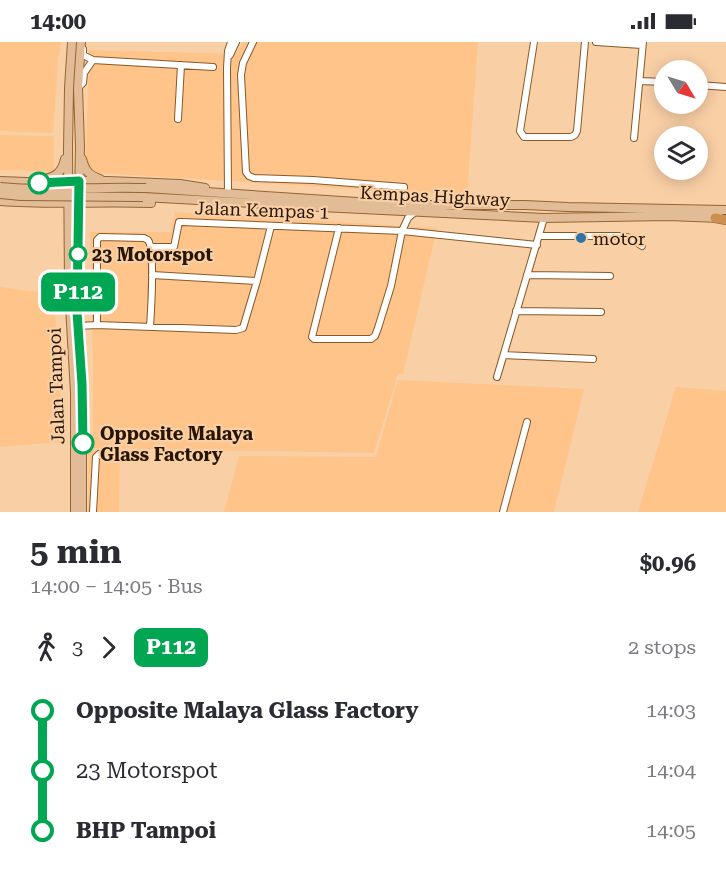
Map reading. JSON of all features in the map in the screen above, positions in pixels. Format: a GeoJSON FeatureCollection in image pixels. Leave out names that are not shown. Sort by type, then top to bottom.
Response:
{"type":"FeatureCollection","features":[{"type":"Feature","properties":{"kind":"highway"},"geometry":{"type":"LineString","coordinates":[[715,218],[726,219]]}},
{"type":"Feature","properties":{"kind":"main road","name":"Jalan Tampoi"},"geometry":{"type":"LineString","coordinates":[[72,42],[68,181],[74,202],[78,245],[78,326],[82,384],[82,512]]}},
{"type":"Feature","properties":{"kind":"main road","name":"Jalan Tampoi"},"geometry":{"type":"LineString","coordinates":[[75,512],[75,393],[69,266],[74,202],[79,181],[78,88],[82,42]]}},
{"type":"Feature","properties":{"kind":"main road"},"geometry":{"type":"LineString","coordinates":[[80,146],[82,161],[87,172],[108,181]]}},
{"type":"Feature","properties":{"kind":"main road"},"geometry":{"type":"LineString","coordinates":[[25,183],[51,178],[59,173],[68,148]]}},
{"type":"Feature","properties":{"kind":"main road"},"geometry":{"type":"LineString","coordinates":[[92,202],[88,200],[85,193],[94,180]]}},
{"type":"Feature","properties":{"kind":"main road"},"geometry":{"type":"LineString","coordinates":[[0,181],[53,183],[94,180],[180,184],[209,189],[217,193]]}},
{"type":"Feature","properties":{"kind":"main road"},"geometry":{"type":"LineString","coordinates":[[52,203],[57,195],[57,189],[53,183]]}},
{"type":"Feature","properties":{"kind":"main road"},"geometry":{"type":"LineString","coordinates":[[0,187],[21,189],[121,187],[144,193]]}},
{"type":"Feature","properties":{"kind":"main road"},"geometry":{"type":"LineString","coordinates":[[0,194],[21,196],[144,193]]}},
{"type":"Feature","properties":{"kind":"main road","name":"Kempas Highway"},"geometry":{"type":"LineString","coordinates":[[144,193],[415,212],[544,218],[668,216],[715,218]]}},
{"type":"Feature","properties":{"kind":"main road","name":"Kempas Highway"},"geometry":{"type":"LineString","coordinates":[[144,193],[217,193],[225,198],[403,205],[726,210]]}},
{"type":"Feature","properties":{"kind":"main road"},"geometry":{"type":"LineString","coordinates":[[0,201],[52,203],[105,201],[174,204],[225,198]]}},
{"type":"Feature","properties":{"kind":"main road"},"geometry":{"type":"LineString","coordinates":[[78,245],[83,212],[105,201]]}},
{"type":"Feature","properties":{"kind":"main road"},"geometry":{"type":"LineString","coordinates":[[52,203],[62,209],[65,219],[69,266]]}},
{"type":"Feature","properties":{"kind":"main road"},"geometry":{"type":"LineString","coordinates":[[500,205],[535,209],[544,218]]}},
{"type":"Feature","properties":{"kind":"street"},"geometry":{"type":"LineString","coordinates":[[82,42],[83,55],[93,60],[213,67]]}},
{"type":"Feature","properties":{"kind":"street"},"geometry":{"type":"LineString","coordinates":[[225,198],[228,51],[231,42]]}},
{"type":"Feature","properties":{"kind":"street"},"geometry":{"type":"LineString","coordinates":[[228,61],[236,42]]}},
{"type":"Feature","properties":{"kind":"street"},"geometry":{"type":"LineString","coordinates":[[253,42],[243,63],[241,75],[246,172],[249,176],[404,187],[403,205]]}},
{"type":"Feature","properties":{"kind":"street"},"geometry":{"type":"LineString","coordinates":[[534,42],[520,131],[521,135],[531,137],[571,137],[575,135],[585,42]]}},
{"type":"Feature","properties":{"kind":"street"},"geometry":{"type":"LineString","coordinates":[[596,42],[643,44],[634,138]]}},
{"type":"Feature","properties":{"kind":"street"},"geometry":{"type":"LineString","coordinates":[[78,88],[93,60]]}},
{"type":"Feature","properties":{"kind":"street"},"geometry":{"type":"LineString","coordinates":[[177,119],[181,65]]}},
{"type":"Feature","properties":{"kind":"street"},"geometry":{"type":"LineString","coordinates":[[640,81],[654,82]]}},
{"type":"Feature","properties":{"kind":"street"},"geometry":{"type":"LineString","coordinates":[[708,86],[726,87]]}},
{"type":"Feature","properties":{"kind":"street"},"geometry":{"type":"LineString","coordinates":[[390,210],[400,218],[402,231]]}},
{"type":"Feature","properties":{"kind":"street"},"geometry":{"type":"LineString","coordinates":[[339,228],[312,334],[314,339],[371,339],[375,336],[391,286],[402,231],[406,221],[415,212]]}},
{"type":"Feature","properties":{"kind":"street"},"geometry":{"type":"LineString","coordinates":[[530,217],[537,223],[540,234]]}},
{"type":"Feature","properties":{"kind":"street"},"geometry":{"type":"LineString","coordinates":[[497,377],[544,218]]}},
{"type":"Feature","properties":{"kind":"street","name":"Jalan Kempas 1"},"geometry":{"type":"LineString","coordinates":[[150,247],[174,247],[179,222],[402,231],[537,244]]}},
{"type":"Feature","properties":{"kind":"street"},"geometry":{"type":"LineString","coordinates":[[71,334],[78,326],[97,325],[236,330],[243,328],[271,226]]}},
{"type":"Feature","properties":{"kind":"street"},"geometry":{"type":"LineString","coordinates":[[540,234],[622,236],[642,246]]}},
{"type":"Feature","properties":{"kind":"street"},"geometry":{"type":"LineString","coordinates":[[97,325],[97,240],[100,237],[144,238],[148,240],[150,247],[152,275],[150,327]]}},
{"type":"Feature","properties":{"kind":"street"},"geometry":{"type":"LineString","coordinates":[[152,275],[257,281]]}},
{"type":"Feature","properties":{"kind":"street"},"geometry":{"type":"LineString","coordinates":[[527,275],[610,276]]}},
{"type":"Feature","properties":{"kind":"street"},"geometry":{"type":"LineString","coordinates":[[516,311],[601,312]]}},
{"type":"Feature","properties":{"kind":"street"},"geometry":{"type":"LineString","coordinates":[[504,355],[593,359]]}},
{"type":"Feature","properties":{"kind":"street"},"geometry":{"type":"LineString","coordinates":[[503,512],[527,422]]}},
{"type":"Feature","properties":{"kind":"street"},"geometry":{"type":"LineString","coordinates":[[93,512],[96,457],[99,454],[116,455]]}},
{"type":"Feature","properties":{"kind":"shaded area"},"geometry":{"type":"Polygon","coordinates":[[[0,42],[61,42],[53,133],[0,131],[0,42]]]}},
{"type":"Feature","properties":{"kind":"shaded area"},"geometry":{"type":"Polygon","coordinates":[[[243,42],[478,42],[467,196],[99,173],[90,168],[86,161],[89,50],[236,54],[243,42]]]}},
{"type":"Feature","properties":{"kind":"shaded area"},"geometry":{"type":"Polygon","coordinates":[[[0,135],[54,136],[54,171],[0,170],[0,135]]]}},
{"type":"Feature","properties":{"kind":"shaded area"},"geometry":{"type":"Polygon","coordinates":[[[175,212],[437,228],[403,374],[398,374],[374,453],[93,448],[90,232],[171,232],[175,212]]]}},
{"type":"Feature","properties":{"kind":"shaded area"},"geometry":{"type":"Polygon","coordinates":[[[0,287],[53,294],[59,359],[62,442],[0,447],[0,287]]]}},
{"type":"Feature","properties":{"kind":"shaded area"},"geometry":{"type":"Polygon","coordinates":[[[398,380],[584,389],[554,512],[224,512],[239,456],[376,457],[398,380]]]}},
{"type":"Feature","properties":{"kind":"shaded area"},"geometry":{"type":"Polygon","coordinates":[[[676,387],[726,391],[726,512],[638,512],[676,387]]]}},
{"type":"Feature","properties":{"kind":"shaded area"},"geometry":{"type":"Polygon","coordinates":[[[89,451],[120,451],[119,512],[88,512],[89,451]]]}},
{"type":"Feature","properties":{"kind":"bus line","name":"P112"},"geometry":{"type":"LineString","coordinates":[[39,183],[79,181],[77,312],[83,443]]}},
{"type":"Feature","properties":{"kind":"place","name":"motor"},"geometry":{"type":"Point","coordinates":[581,238]}},
{"type":"Feature","properties":{"kind":"place","name":"23 Motorspot"},"geometry":{"type":"Point","coordinates":[78,254]}},
{"type":"Feature","properties":{"kind":"place","name":"Opposite Malaya Glass Factory"},"geometry":{"type":"Point","coordinates":[83,443]}}]}
